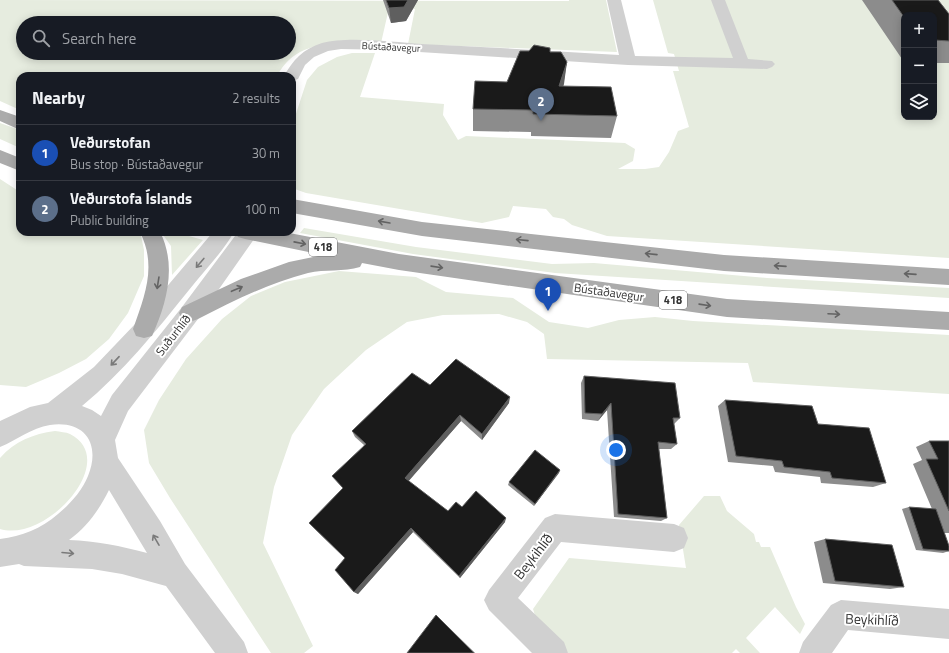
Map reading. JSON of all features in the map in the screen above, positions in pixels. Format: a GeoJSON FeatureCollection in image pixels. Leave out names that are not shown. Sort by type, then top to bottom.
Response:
{"type":"FeatureCollection","features":[{"type":"Feature","properties":{"kind":"main road"},"geometry":{"type":"LineString","coordinates":[[0,115],[16,122]]}},
{"type":"Feature","properties":{"kind":"main road"},"geometry":{"type":"LineString","coordinates":[[0,156],[16,163]]}},
{"type":"Feature","properties":{"kind":"main road"},"geometry":{"type":"LineString","coordinates":[[296,207],[422,229],[716,262],[949,277]]}},
{"type":"Feature","properties":{"kind":"main road"},"geometry":{"type":"LineString","coordinates":[[144,329],[159,284],[158,252],[152,236]]}},
{"type":"Feature","properties":{"kind":"main road","name":"Bústaðavegur"},"geometry":{"type":"LineString","coordinates":[[267,236],[398,262],[727,308],[949,321]]}},
{"type":"Feature","properties":{"kind":"main road"},"geometry":{"type":"LineString","coordinates":[[190,313],[254,282],[309,265],[342,260],[398,262]]}},
{"type":"Feature","properties":{"kind":"street"},"geometry":{"type":"LineString","coordinates":[[614,0],[628,60]]}},
{"type":"Feature","properties":{"kind":"street"},"geometry":{"type":"LineString","coordinates":[[718,0],[742,63]]}},
{"type":"Feature","properties":{"kind":"street","name":"Bústaðavegur"},"geometry":{"type":"LineString","coordinates":[[294,72],[299,63],[309,54],[325,47],[341,45],[388,46],[628,60],[767,64]]}},
{"type":"Feature","properties":{"kind":"street","name":"Suðurhlíð"},"geometry":{"type":"LineString","coordinates":[[52,414],[99,378],[144,329],[221,236]]}},
{"type":"Feature","properties":{"kind":"street","name":"Suðurhlíð"},"geometry":{"type":"LineString","coordinates":[[7,552],[36,545],[58,532],[76,517],[94,492],[100,480],[104,450],[120,403],[190,313],[244,236]]}},
{"type":"Feature","properties":{"kind":"street"},"geometry":{"type":"LineString","coordinates":[[0,435],[11,423],[52,414],[69,414],[84,418],[96,427],[104,450],[175,574],[234,653]]}},
{"type":"Feature","properties":{"kind":"street","name":"Beykihlíð"},"geometry":{"type":"LineString","coordinates":[[553,653],[499,600],[555,528],[674,538]]}},
{"type":"Feature","properties":{"kind":"street"},"geometry":{"type":"LineString","coordinates":[[7,552],[56,552],[92,555],[122,560],[175,574]]}},
{"type":"Feature","properties":{"kind":"street","name":"Beykihlíð"},"geometry":{"type":"LineString","coordinates":[[814,653],[841,615],[949,624]]}},
{"type":"Feature","properties":{"kind":"shaded area"},"geometry":{"type":"Polygon","coordinates":[[[0,0],[606,0],[617,52],[408,44],[415,9],[389,8],[381,43],[336,43],[309,48],[296,55],[296,16],[16,16],[16,60],[290,60],[280,72],[16,72],[16,108],[0,101],[0,0]]]}},
{"type":"Feature","properties":{"kind":"shaded area"},"geometry":{"type":"Polygon","coordinates":[[[653,0],[949,0],[949,258],[607,236],[572,225],[564,219],[553,217],[546,209],[513,206],[509,217],[482,223],[306,193],[296,189],[296,114],[307,80],[318,67],[337,57],[352,53],[375,53],[360,97],[444,104],[443,115],[458,140],[466,136],[625,143],[635,149],[633,161],[618,169],[645,169],[659,167],[669,152],[678,131],[689,127],[673,71],[679,71],[674,54],[668,53],[653,0]]]}},
{"type":"Feature","properties":{"kind":"shaded area"},"geometry":{"type":"Polygon","coordinates":[[[0,123],[16,129],[16,146],[0,139],[0,123]]]}},
{"type":"Feature","properties":{"kind":"shaded area"},"geometry":{"type":"Polygon","coordinates":[[[0,179],[16,189],[16,236],[141,236],[144,250],[144,276],[128,313],[109,339],[86,359],[59,373],[26,387],[0,385],[0,179]]]}},
{"type":"Feature","properties":{"kind":"shaded area"},"geometry":{"type":"Polygon","coordinates":[[[304,228],[416,247],[552,264],[594,263],[767,278],[949,288],[949,298],[555,273],[413,254],[300,233],[304,228]]]}},
{"type":"Feature","properties":{"kind":"shaded area"},"geometry":{"type":"Polygon","coordinates":[[[164,236],[189,236],[203,240],[172,275],[171,246],[164,236]]]}},
{"type":"Feature","properties":{"kind":"shaded area"},"geometry":{"type":"Polygon","coordinates":[[[339,271],[416,277],[446,292],[513,298],[549,322],[588,328],[619,320],[655,317],[693,321],[949,335],[949,394],[753,382],[748,363],[547,359],[544,334],[527,322],[499,314],[443,315],[407,322],[366,350],[324,389],[292,435],[274,487],[263,543],[313,646],[304,653],[271,653],[170,498],[149,463],[144,430],[159,400],[186,359],[222,319],[251,296],[285,282],[339,271]]]}},
{"type":"Feature","properties":{"kind":"shaded area"},"geometry":{"type":"Polygon","coordinates":[[[55,431],[70,434],[84,446],[87,462],[83,479],[72,496],[56,512],[38,524],[19,530],[0,529],[0,458],[12,447],[25,439],[39,434],[55,431]]]}},
{"type":"Feature","properties":{"kind":"shaded area"},"geometry":{"type":"Polygon","coordinates":[[[704,496],[720,496],[727,511],[754,534],[756,542],[759,542],[761,547],[770,547],[805,624],[800,634],[775,607],[746,638],[760,653],[740,653],[736,649],[732,653],[568,653],[538,625],[533,609],[569,558],[686,568],[679,525],[704,496]]]}},
{"type":"Feature","properties":{"kind":"building"},"geometry":{"type":"Polygon","coordinates":[[[386,0],[408,0],[404,7],[389,8],[386,0]]]}},
{"type":"Feature","properties":{"kind":"building"},"geometry":{"type":"Polygon","coordinates":[[[892,0],[938,0],[949,14],[949,41],[937,40],[937,12],[901,13],[892,0]]]}},
{"type":"Feature","properties":{"kind":"building"},"geometry":{"type":"Polygon","coordinates":[[[534,45],[550,48],[550,52],[561,52],[567,62],[559,86],[611,87],[617,116],[533,114],[533,110],[473,109],[475,81],[507,82],[520,51],[529,51],[534,45]]]}},
{"type":"Feature","properties":{"kind":"building"},"geometry":{"type":"Polygon","coordinates":[[[456,359],[510,397],[482,434],[460,415],[405,478],[448,511],[456,502],[462,507],[476,491],[506,518],[459,576],[411,528],[354,592],[335,570],[345,558],[309,523],[343,488],[332,476],[366,444],[352,431],[412,373],[430,385],[456,359]]]}},
{"type":"Feature","properties":{"kind":"building"},"geometry":{"type":"Polygon","coordinates":[[[584,376],[675,383],[680,418],[673,418],[677,444],[658,442],[667,518],[618,514],[611,403],[602,414],[585,413],[584,376]]]}},
{"type":"Feature","properties":{"kind":"building"},"geometry":{"type":"Polygon","coordinates":[[[725,400],[812,406],[818,424],[869,428],[886,483],[832,478],[830,472],[784,467],[782,461],[736,456],[725,400]]]}},
{"type":"Feature","properties":{"kind":"building"},"geometry":{"type":"Polygon","coordinates":[[[929,441],[949,441],[949,511],[926,459],[938,459],[929,441]]]}},
{"type":"Feature","properties":{"kind":"building"},"geometry":{"type":"Polygon","coordinates":[[[535,450],[560,470],[535,504],[509,482],[535,450]]]}},
{"type":"Feature","properties":{"kind":"building"},"geometry":{"type":"Polygon","coordinates":[[[909,507],[936,509],[949,546],[949,551],[923,549],[909,507]]]}},
{"type":"Feature","properties":{"kind":"building"},"geometry":{"type":"Polygon","coordinates":[[[825,539],[892,545],[904,587],[835,581],[825,539]]]}},
{"type":"Feature","properties":{"kind":"building"},"geometry":{"type":"Polygon","coordinates":[[[436,615],[474,653],[407,653],[436,615]]]}},
{"type":"Feature","properties":{"kind":"place","name":"Veðurstofa Íslands"},"geometry":{"type":"Point","coordinates":[541,121]}},
{"type":"Feature","properties":{"kind":"place","name":"Veðurstofan"},"geometry":{"type":"Point","coordinates":[548,311]}}]}
